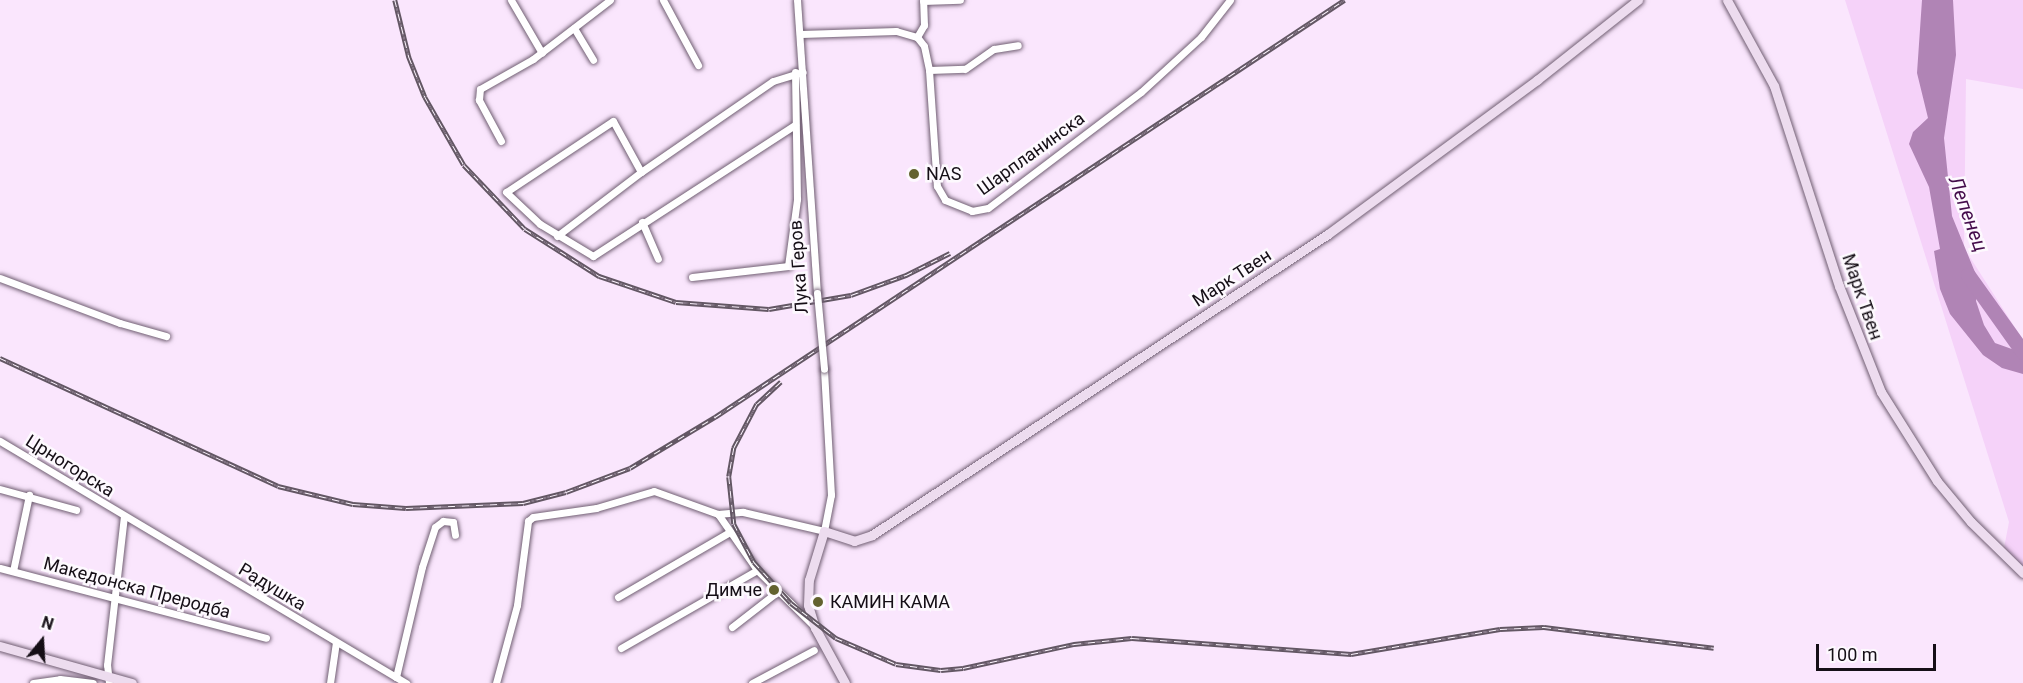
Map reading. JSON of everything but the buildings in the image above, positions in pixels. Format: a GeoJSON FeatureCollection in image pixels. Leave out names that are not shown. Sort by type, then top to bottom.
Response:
{"type":"FeatureCollection","features":[{"type":"Feature","properties":{"kind":"street"},"geometry":{"type":"LineString","coordinates":[[511,0],[542,52]]}},
{"type":"Feature","properties":{"kind":"street"},"geometry":{"type":"LineString","coordinates":[[501,141],[478,92],[542,52],[610,0]]}},
{"type":"Feature","properties":{"kind":"street"},"geometry":{"type":"LineString","coordinates":[[663,0],[698,65]]}},
{"type":"Feature","properties":{"kind":"street","name":"Лука Геров"},"geometry":{"type":"LineString","coordinates":[[797,0],[801,34],[799,72],[824,369],[831,495],[824,531],[809,580],[811,614],[845,683]]}},
{"type":"Feature","properties":{"kind":"street"},"geometry":{"type":"LineString","coordinates":[[801,34],[896,31],[917,37],[924,25],[923,1],[960,0]]}},
{"type":"Feature","properties":{"kind":"street","name":"Шарпланинска"},"geometry":{"type":"LineString","coordinates":[[917,37],[924,46],[929,70],[937,186],[945,201],[972,211],[988,208],[1141,92],[1201,37],[1230,0]]}},
{"type":"Feature","properties":{"kind":"street","name":"Марк Твен"},"geometry":{"type":"LineString","coordinates":[[824,531],[854,541],[872,535],[1328,234],[1537,80],[1638,0]]}},
{"type":"Feature","properties":{"kind":"street","name":"Марк Твен"},"geometry":{"type":"LineString","coordinates":[[1727,0],[1774,86],[1839,286],[1881,392],[1937,481],[1971,522],[2023,573]]}},
{"type":"Feature","properties":{"kind":"street"},"geometry":{"type":"LineString","coordinates":[[574,28],[593,60]]}},
{"type":"Feature","properties":{"kind":"street"},"geometry":{"type":"LineString","coordinates":[[929,70],[965,69],[994,49],[1018,45]]}},
{"type":"Feature","properties":{"kind":"street"},"geometry":{"type":"LineString","coordinates":[[557,236],[641,172],[773,81],[799,72],[795,125],[797,199],[789,266],[692,277]]}},
{"type":"Feature","properties":{"kind":"street"},"geometry":{"type":"LineString","coordinates":[[641,172],[613,121],[506,192],[522,210],[557,236],[593,256],[642,222],[795,125]]}},
{"type":"Feature","properties":{"kind":"street"},"geometry":{"type":"LineString","coordinates":[[642,222],[658,259]]}},
{"type":"Feature","properties":{"kind":"street"},"geometry":{"type":"LineString","coordinates":[[0,278],[120,323],[166,336]]}},
{"type":"Feature","properties":{"kind":"street","name":"Црногорска"},"geometry":{"type":"LineString","coordinates":[[0,441],[124,516]]}},
{"type":"Feature","properties":{"kind":"street"},"geometry":{"type":"LineString","coordinates":[[0,489],[29,495],[76,510]]}},
{"type":"Feature","properties":{"kind":"street"},"geometry":{"type":"LineString","coordinates":[[496,683],[515,614],[528,521],[654,491],[718,514],[743,512],[824,531]]}},
{"type":"Feature","properties":{"kind":"street"},"geometry":{"type":"LineString","coordinates":[[13,571],[29,495]]}},
{"type":"Feature","properties":{"kind":"street"},"geometry":{"type":"LineString","coordinates":[[718,514],[728,533],[757,570],[816,628]]}},
{"type":"Feature","properties":{"kind":"street"},"geometry":{"type":"LineString","coordinates":[[108,679],[114,596],[124,516]]}},
{"type":"Feature","properties":{"kind":"street","name":"Радушка"},"geometry":{"type":"LineString","coordinates":[[124,516],[406,683]]}},
{"type":"Feature","properties":{"kind":"street"},"geometry":{"type":"LineString","coordinates":[[396,677],[422,567],[435,527],[443,520],[453,522],[454,535]]}},
{"type":"Feature","properties":{"kind":"street"},"geometry":{"type":"LineString","coordinates":[[618,597],[728,533]]}},
{"type":"Feature","properties":{"kind":"street","name":"Македонска Преродба"},"geometry":{"type":"LineString","coordinates":[[0,567],[266,638]]}},
{"type":"Feature","properties":{"kind":"street"},"geometry":{"type":"LineString","coordinates":[[621,648],[757,570]]}},
{"type":"Feature","properties":{"kind":"street"},"geometry":{"type":"LineString","coordinates":[[732,627],[777,592]]}},
{"type":"Feature","properties":{"kind":"street"},"geometry":{"type":"LineString","coordinates":[[330,683],[336,642]]}},
{"type":"Feature","properties":{"kind":"street"},"geometry":{"type":"LineString","coordinates":[[0,646],[108,679],[132,683]]}},
{"type":"Feature","properties":{"kind":"street"},"geometry":{"type":"LineString","coordinates":[[752,683],[814,650]]}},
{"type":"Feature","properties":{"kind":"street"},"geometry":{"type":"LineString","coordinates":[[33,683],[60,679],[93,683]]}},
{"type":"Feature","properties":{"kind":"shaded area"},"geometry":{"type":"Polygon","coordinates":[[[1845,0],[2023,0],[2023,89],[1966,79],[1964,248],[2023,340],[2023,566],[2004,548],[2009,522],[1845,0]]]}},
{"type":"Feature","properties":{"kind":"shaded area"},"geometry":{"type":"Polygon","coordinates":[[[1922,0],[1953,0],[1956,55],[1944,138],[1952,216],[1979,282],[1976,301],[1984,325],[1995,343],[2023,353],[2023,374],[2002,368],[1983,355],[1950,314],[1940,289],[1934,251],[1940,249],[1929,187],[1909,144],[1913,132],[1928,118],[1917,73],[1922,0]]]}},
{"type":"Feature","properties":{"kind":"waterway","name":"Лепенец"},"geometry":{"type":"LineString","coordinates":[[1968,275],[2023,352]]}},
{"type":"Feature","properties":{"kind":"railway"},"geometry":{"type":"LineString","coordinates":[[395,0],[409,57],[425,97],[464,165],[525,229],[599,276],[676,302],[769,309],[851,295],[906,275],[950,253]]}},
{"type":"Feature","properties":{"kind":"railway"},"geometry":{"type":"LineString","coordinates":[[0,358],[278,486],[353,504],[406,508],[523,503],[566,492],[630,468],[715,417],[1344,0]]}},
{"type":"Feature","properties":{"kind":"railway"},"geometry":{"type":"LineString","coordinates":[[781,382],[757,404],[734,448],[729,477],[734,524],[754,562],[791,603],[836,638],[896,664],[941,670],[963,668],[1074,644],[1132,638],[1351,654],[1500,629],[1544,627],[1714,648]]}},
{"type":"Feature","properties":{"kind":"place","name":"NAS"},"geometry":{"type":"Point","coordinates":[914,174]}},
{"type":"Feature","properties":{"kind":"place","name":"Димче"},"geometry":{"type":"Point","coordinates":[774,590]}},
{"type":"Feature","properties":{"kind":"place","name":"КАМИН КАМА"},"geometry":{"type":"Point","coordinates":[818,602]}}]}
